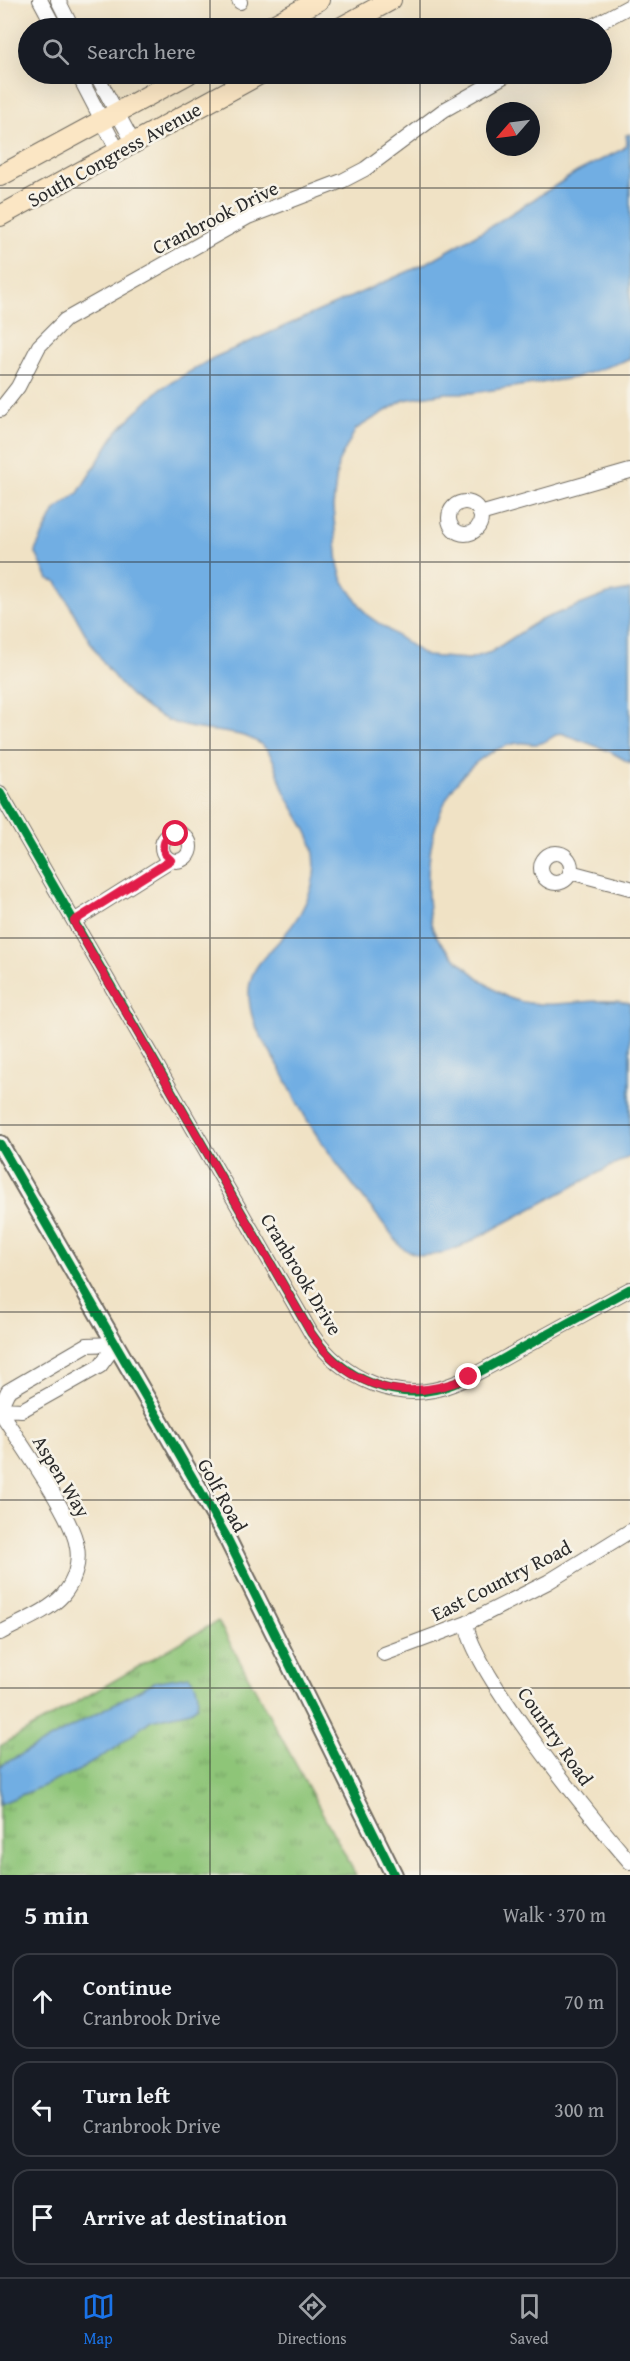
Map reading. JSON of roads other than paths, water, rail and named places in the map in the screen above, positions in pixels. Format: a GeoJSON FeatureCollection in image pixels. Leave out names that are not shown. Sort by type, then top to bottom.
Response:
{"type":"FeatureCollection","features":[{"type":"Feature","properties":{"kind":"main road"},"geometry":{"type":"LineString","coordinates":[[286,18],[319,0]]}},
{"type":"Feature","properties":{"kind":"main road"},"geometry":{"type":"LineString","coordinates":[[358,18],[391,0]]}},
{"type":"Feature","properties":{"kind":"main road","name":"South Congress Avenue"},"geometry":{"type":"LineString","coordinates":[[0,176],[169,84]]}},
{"type":"Feature","properties":{"kind":"main road","name":"South Congress Avenue"},"geometry":{"type":"LineString","coordinates":[[0,216],[242,84]]}},
{"type":"Feature","properties":{"kind":"street"},"geometry":{"type":"LineString","coordinates":[[40,0],[50,18]]}},
{"type":"Feature","properties":{"kind":"street"},"geometry":{"type":"LineString","coordinates":[[58,0],[67,18]]}},
{"type":"Feature","properties":{"kind":"street"},"geometry":{"type":"LineString","coordinates":[[608,18],[630,6]]}},
{"type":"Feature","properties":{"kind":"street"},"geometry":{"type":"LineString","coordinates":[[86,84],[110,116]]}},
{"type":"Feature","properties":{"kind":"street"},"geometry":{"type":"LineString","coordinates":[[99,84],[110,116],[126,147]]}},
{"type":"Feature","properties":{"kind":"street","name":"Cranbrook Drive"},"geometry":{"type":"LineString","coordinates":[[0,410],[18,387],[39,346],[65,320],[248,218],[342,181],[365,169],[444,110],[490,84]]}},
{"type":"Feature","properties":{"kind":"street"},"geometry":{"type":"LineString","coordinates":[[480,514],[630,471]]}},
{"type":"Feature","properties":{"kind":"street","name":"Cranbrook Drive"},"geometry":{"type":"LineString","coordinates":[[0,793],[311,1333],[335,1362],[356,1376],[378,1386],[403,1391],[428,1390],[452,1385],[630,1289]]}},
{"type":"Feature","properties":{"kind":"street"},"geometry":{"type":"LineString","coordinates":[[74,921],[171,860]]}},
{"type":"Feature","properties":{"kind":"street"},"geometry":{"type":"LineString","coordinates":[[570,872],[630,888]]}},
{"type":"Feature","properties":{"kind":"street","name":"Golf Road"},"geometry":{"type":"LineString","coordinates":[[0,1144],[244,1570],[394,1875]]}},
{"type":"Feature","properties":{"kind":"street"},"geometry":{"type":"LineString","coordinates":[[116,1344],[100,1366],[22,1410],[0,1409],[8,1390],[87,1345],[116,1344]]}},
{"type":"Feature","properties":{"kind":"street","name":"Aspen Way"},"geometry":{"type":"LineString","coordinates":[[0,1409],[70,1527],[78,1557],[74,1577],[63,1595],[0,1633]]}},
{"type":"Feature","properties":{"kind":"street","name":"East Country Road"},"geometry":{"type":"LineString","coordinates":[[384,1654],[467,1623],[548,1582],[630,1531]]}},
{"type":"Feature","properties":{"kind":"street","name":"Country Road"},"geometry":{"type":"LineString","coordinates":[[467,1623],[466,1635],[493,1681],[559,1775],[630,1862]]}},
{"type":"Feature","properties":{"kind":"water"},"geometry":{"type":"Polygon","coordinates":[[[630,134],[630,359],[574,378],[404,400],[356,429],[338,463],[333,507],[338,564],[343,581],[367,615],[426,656],[469,659],[491,652],[538,621],[608,594],[630,590],[630,763],[609,751],[561,733],[538,744],[515,744],[489,754],[469,769],[456,784],[438,819],[429,857],[428,897],[432,928],[442,944],[458,961],[505,996],[536,1004],[599,1001],[630,1003],[630,1156],[462,1246],[438,1254],[416,1254],[401,1247],[319,1139],[252,1017],[249,988],[254,971],[292,926],[300,913],[312,887],[314,873],[312,844],[283,789],[268,751],[246,737],[185,726],[162,717],[141,704],[107,668],[57,582],[48,579],[35,551],[55,510],[78,493],[117,431],[160,389],[213,358],[425,264],[493,225],[577,172],[623,149],[627,143],[626,135],[630,134]]]}},
{"type":"Feature","properties":{"kind":"water"},"geometry":{"type":"Polygon","coordinates":[[[189,1676],[198,1693],[197,1706],[191,1711],[151,1720],[113,1750],[78,1771],[0,1804],[0,1766],[154,1682],[189,1676]]]}}]}
